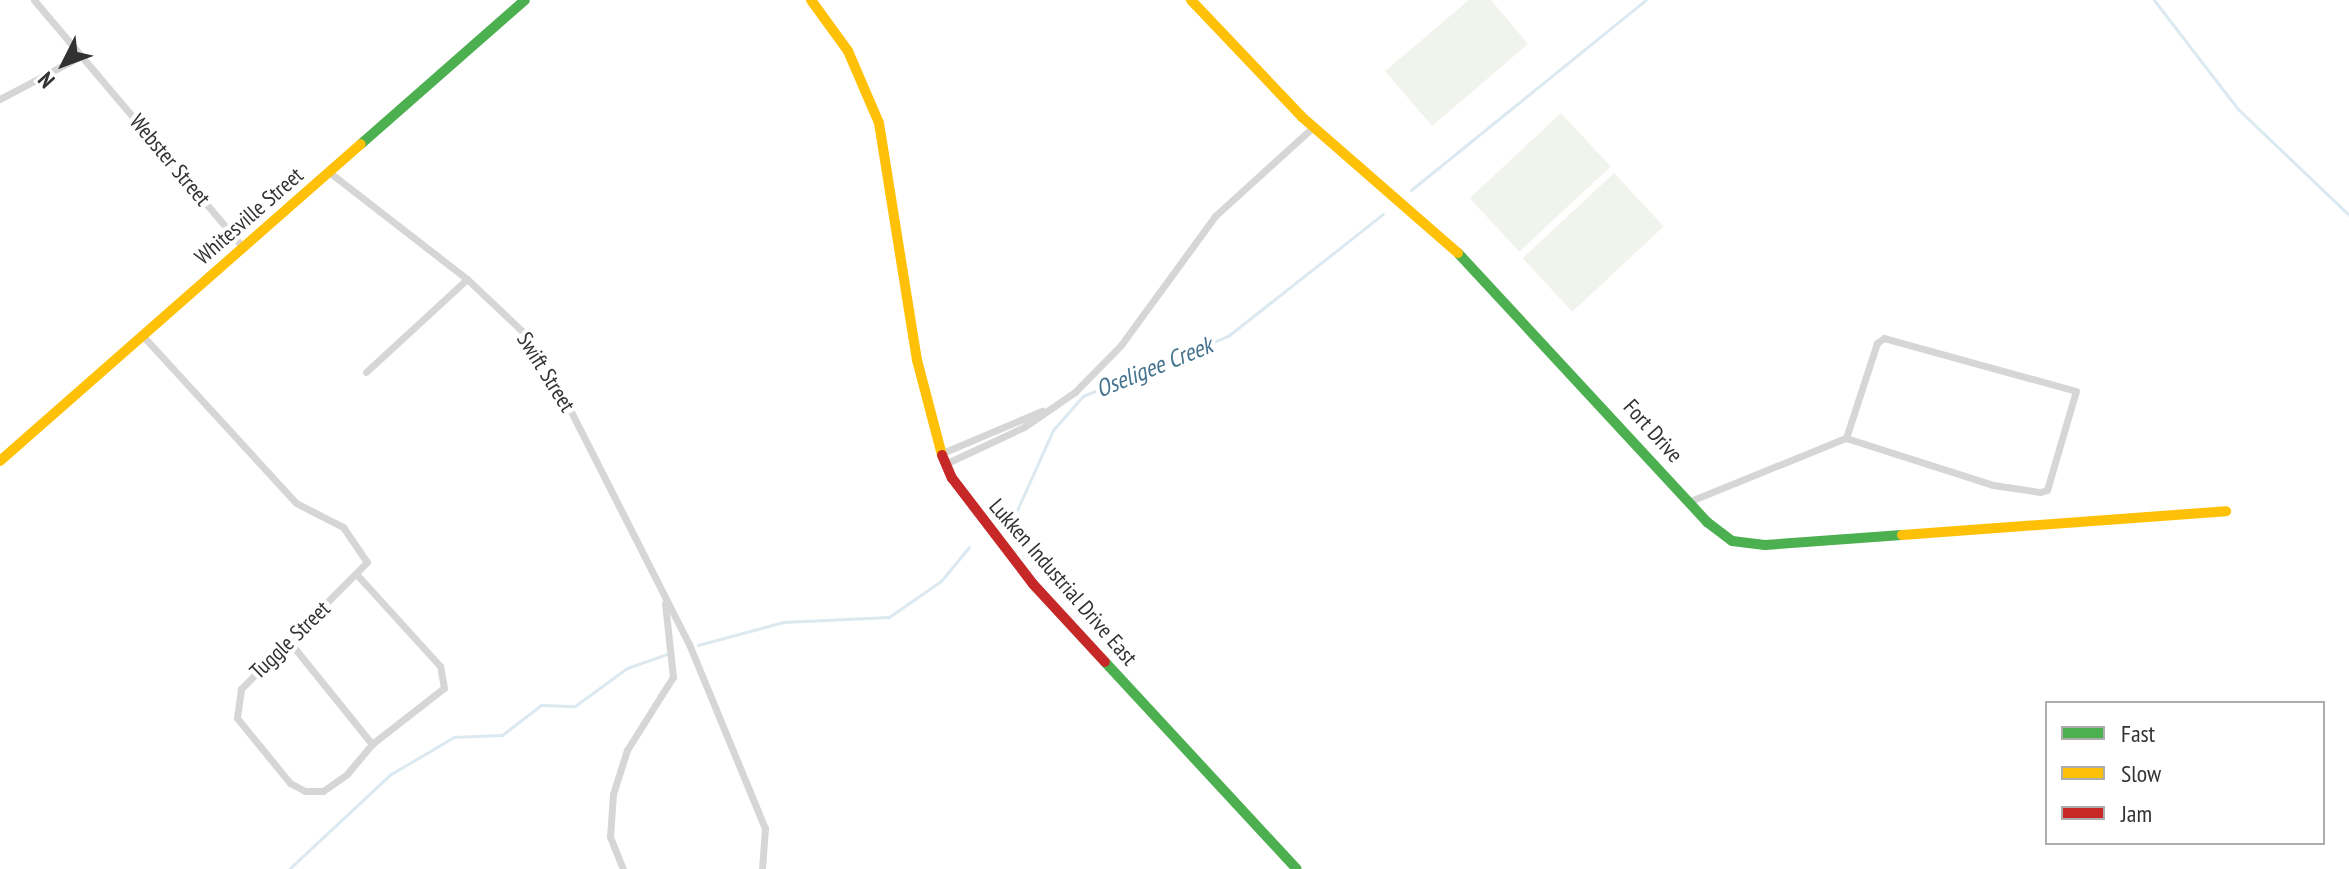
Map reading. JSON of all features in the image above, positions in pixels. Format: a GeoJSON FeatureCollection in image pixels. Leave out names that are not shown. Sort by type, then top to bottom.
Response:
{"type":"FeatureCollection","features":[{"type":"Feature","properties":{"kind":"main road","name":"Whitesville Street"},"geometry":{"type":"LineString","coordinates":[[0,461],[525,0]]}},
{"type":"Feature","properties":{"kind":"main road","name":"Lukken Industrial Drive East"},"geometry":{"type":"LineString","coordinates":[[811,0],[856,67],[881,131],[917,360],[942,459],[977,517],[1033,584],[1297,869]]}},
{"type":"Feature","properties":{"kind":"main road","name":"Fort Drive"},"geometry":{"type":"LineString","coordinates":[[1191,0],[1313,127],[1463,258],[1688,502],[1732,541],[1765,545],[2226,511]]}},
{"type":"Feature","properties":{"kind":"street","name":"Webster Street"},"geometry":{"type":"LineString","coordinates":[[34,0],[243,247]]}},
{"type":"Feature","properties":{"kind":"street"},"geometry":{"type":"LineString","coordinates":[[0,99],[81,56]]}},
{"type":"Feature","properties":{"kind":"street"},"geometry":{"type":"LineString","coordinates":[[942,459],[1048,410],[1121,345],[1215,216],[1313,127]]}},
{"type":"Feature","properties":{"kind":"street","name":"Swift Street"},"geometry":{"type":"LineString","coordinates":[[329,172],[467,279],[522,331],[555,380],[663,592],[765,828],[762,869]]}},
{"type":"Feature","properties":{"kind":"street"},"geometry":{"type":"LineString","coordinates":[[366,372],[467,279]]}},
{"type":"Feature","properties":{"kind":"street"},"geometry":{"type":"LineString","coordinates":[[143,336],[296,503],[343,527],[361,546],[367,562],[358,576]]}},
{"type":"Feature","properties":{"kind":"street"},"geometry":{"type":"LineString","coordinates":[[1688,502],[1846,438],[1993,485],[2040,492],[2047,490],[2076,391],[1884,338],[1877,343],[1846,438]]}},
{"type":"Feature","properties":{"kind":"street","name":"Tuggle Street"},"geometry":{"type":"LineString","coordinates":[[358,576],[446,678],[444,688],[372,744],[347,774],[323,791],[290,783],[237,718],[238,700],[260,666],[358,576]]}},
{"type":"Feature","properties":{"kind":"street","name":"Swift Street"},"geometry":{"type":"LineString","coordinates":[[623,869],[610,837],[617,777],[627,750],[673,677],[663,592]]}},
{"type":"Feature","properties":{"kind":"street"},"geometry":{"type":"LineString","coordinates":[[288,640],[372,744]]}},
{"type":"Feature","properties":{"kind":"shaded area"},"geometry":{"type":"Polygon","coordinates":[[[1469,0],[1491,0],[1528,44],[1432,126],[1385,71],[1469,0]]]}},
{"type":"Feature","properties":{"kind":"shaded area"},"geometry":{"type":"Polygon","coordinates":[[[1561,113],[1611,166],[1519,252],[1470,198],[1561,113]]]}},
{"type":"Feature","properties":{"kind":"shaded area"},"geometry":{"type":"Polygon","coordinates":[[[1614,173],[1664,226],[1572,312],[1523,258],[1614,173]]]}},
{"type":"Feature","properties":{"kind":"waterway","name":"Oseligee Creek"},"geometry":{"type":"LineString","coordinates":[[1411,190],[1646,0]]}},
{"type":"Feature","properties":{"kind":"waterway"},"geometry":{"type":"LineString","coordinates":[[2154,0],[2238,109],[2349,215]]}},
{"type":"Feature","properties":{"kind":"waterway","name":"Oseligee Creek"},"geometry":{"type":"LineString","coordinates":[[1009,528],[1053,430],[1083,396],[1228,336],[1383,214]]}},
{"type":"Feature","properties":{"kind":"waterway","name":"Oseligee Creek"},"geometry":{"type":"LineString","coordinates":[[698,645],[783,622],[889,617],[941,581],[969,547]]}},
{"type":"Feature","properties":{"kind":"waterway","name":"Oseligee Creek"},"geometry":{"type":"LineString","coordinates":[[289,869],[391,774],[454,737],[502,735],[541,705],[575,706],[627,668],[667,654]]}},
{"type":"Feature","properties":{"kind":"traffic: fast"},"geometry":{"type":"LineString","coordinates":[[361,144],[525,0]]}},
{"type":"Feature","properties":{"kind":"traffic: fast"},"geometry":{"type":"LineString","coordinates":[[1458,253],[1707,522],[1732,541],[1765,545],[1902,535]]}},
{"type":"Feature","properties":{"kind":"traffic: fast"},"geometry":{"type":"LineString","coordinates":[[1105,662],[1297,869]]}},
{"type":"Feature","properties":{"kind":"traffic: slow"},"geometry":{"type":"LineString","coordinates":[[811,0],[848,51],[879,123],[917,360],[942,455]]}},
{"type":"Feature","properties":{"kind":"traffic: slow"},"geometry":{"type":"LineString","coordinates":[[1191,0],[1302,117],[1458,253]]}},
{"type":"Feature","properties":{"kind":"traffic: slow"},"geometry":{"type":"LineString","coordinates":[[0,461],[361,144]]}},
{"type":"Feature","properties":{"kind":"traffic: slow"},"geometry":{"type":"LineString","coordinates":[[1902,535],[2226,511]]}},
{"type":"Feature","properties":{"kind":"traffic: jam"},"geometry":{"type":"LineString","coordinates":[[942,455],[952,478],[1033,584],[1105,662]]}}]}
